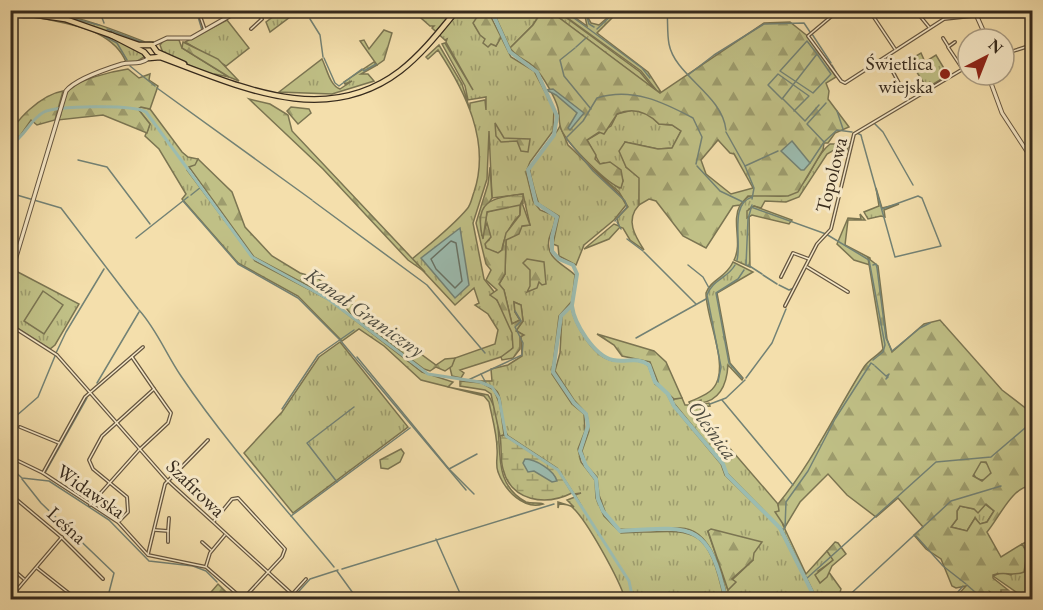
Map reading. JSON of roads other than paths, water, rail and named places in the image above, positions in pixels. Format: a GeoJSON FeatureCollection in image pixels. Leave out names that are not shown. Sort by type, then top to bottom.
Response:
{"type":"FeatureCollection","features":[{"type":"Feature","properties":{"kind":"main road"},"geometry":{"type":"LineString","coordinates":[[10,11],[65,19],[111,34],[146,53],[155,50],[195,70],[259,93],[298,100],[330,99],[365,90],[391,78],[432,39],[457,10]]}},
{"type":"Feature","properties":{"kind":"main road"},"geometry":{"type":"LineString","coordinates":[[146,53],[155,50]]}},
{"type":"Feature","properties":{"kind":"street"},"geometry":{"type":"LineString","coordinates":[[198,10],[205,31]]}},
{"type":"Feature","properties":{"kind":"street"},"geometry":{"type":"LineString","coordinates":[[155,50],[162,39],[188,39],[240,10]]}},
{"type":"Feature","properties":{"kind":"street"},"geometry":{"type":"LineString","coordinates":[[251,29],[262,20],[255,10]]}},
{"type":"Feature","properties":{"kind":"street"},"geometry":{"type":"LineString","coordinates":[[404,10],[407,15]]}},
{"type":"Feature","properties":{"kind":"street"},"geometry":{"type":"LineString","coordinates":[[839,10],[808,36],[843,83],[865,72],[930,28],[949,18],[986,11],[1025,10]]}},
{"type":"Feature","properties":{"kind":"street"},"geometry":{"type":"LineString","coordinates":[[868,10],[896,50]]}},
{"type":"Feature","properties":{"kind":"street"},"geometry":{"type":"LineString","coordinates":[[915,10],[930,28]]}},
{"type":"Feature","properties":{"kind":"street"},"geometry":{"type":"LineString","coordinates":[[975,13],[981,27]]}},
{"type":"Feature","properties":{"kind":"street"},"geometry":{"type":"LineString","coordinates":[[943,38],[956,59]]}},
{"type":"Feature","properties":{"kind":"street"},"geometry":{"type":"LineString","coordinates":[[948,46],[955,42]]}},
{"type":"Feature","properties":{"kind":"street"},"geometry":{"type":"LineString","coordinates":[[1016,50],[1032,45]]}},
{"type":"Feature","properties":{"kind":"street"},"geometry":{"type":"LineString","coordinates":[[10,277],[66,91],[73,85],[122,64],[140,62],[146,53]]}},
{"type":"Feature","properties":{"kind":"street"},"geometry":{"type":"LineString","coordinates":[[885,59],[909,101]]}},
{"type":"Feature","properties":{"kind":"street","name":"Topolowa"},"geometry":{"type":"LineString","coordinates":[[785,306],[818,242],[828,234],[838,207],[853,135],[956,73]]}},
{"type":"Feature","properties":{"kind":"street"},"geometry":{"type":"LineString","coordinates":[[992,87],[1002,113],[1032,159]]}},
{"type":"Feature","properties":{"kind":"street"},"geometry":{"type":"LineString","coordinates":[[782,277],[793,253],[810,260]]}},
{"type":"Feature","properties":{"kind":"street"},"geometry":{"type":"LineString","coordinates":[[807,267],[848,292]]}},
{"type":"Feature","properties":{"kind":"street","name":"Szafirowa"},"geometry":{"type":"LineString","coordinates":[[10,325],[57,356],[88,394],[167,480],[292,594]]}},
{"type":"Feature","properties":{"kind":"street"},"geometry":{"type":"LineString","coordinates":[[43,473],[88,394],[143,347]]}},
{"type":"Feature","properties":{"kind":"street"},"geometry":{"type":"LineString","coordinates":[[90,505],[139,450],[168,423],[171,417],[132,357]]}},
{"type":"Feature","properties":{"kind":"street"},"geometry":{"type":"LineString","coordinates":[[118,522],[128,512],[128,501],[91,467],[89,460],[102,436],[154,388]]}},
{"type":"Feature","properties":{"kind":"street"},"geometry":{"type":"LineString","coordinates":[[20,427],[59,443]]}},
{"type":"Feature","properties":{"kind":"street"},"geometry":{"type":"LineString","coordinates":[[208,440],[167,480],[148,555],[206,567],[244,599],[284,555],[285,549],[238,498],[232,499],[213,522]]}},
{"type":"Feature","properties":{"kind":"street","name":"Widawska"},"geometry":{"type":"LineString","coordinates":[[10,457],[43,473],[118,522],[148,555]]}},
{"type":"Feature","properties":{"kind":"street","name":"Leśna"},"geometry":{"type":"LineString","coordinates":[[10,494],[62,537],[103,579]]}},
{"type":"Feature","properties":{"kind":"street"},"geometry":{"type":"LineString","coordinates":[[168,542],[170,518]]}},
{"type":"Feature","properties":{"kind":"street"},"geometry":{"type":"LineString","coordinates":[[154,530],[168,531]]}},
{"type":"Feature","properties":{"kind":"street"},"geometry":{"type":"LineString","coordinates":[[206,567],[212,551],[226,535]]}},
{"type":"Feature","properties":{"kind":"street"},"geometry":{"type":"LineString","coordinates":[[10,598],[62,537]]}},
{"type":"Feature","properties":{"kind":"street"},"geometry":{"type":"LineString","coordinates":[[202,542],[212,551]]}},
{"type":"Feature","properties":{"kind":"street"},"geometry":{"type":"LineString","coordinates":[[10,567],[24,580]]}},
{"type":"Feature","properties":{"kind":"street"},"geometry":{"type":"LineString","coordinates":[[36,567],[75,598]]}},
{"type":"Feature","properties":{"kind":"street"},"geometry":{"type":"LineString","coordinates":[[287,600],[306,579]]}},
{"type":"Feature","properties":{"kind":"street"},"geometry":{"type":"LineString","coordinates":[[15,592],[24,600]]}},
{"type":"Feature","properties":{"kind":"water"},"geometry":{"type":"Polygon","coordinates":[[[553,89],[584,113],[570,130],[568,128],[577,113],[556,95],[546,90],[553,89]]]}},
{"type":"Feature","properties":{"kind":"water"},"geometry":{"type":"Polygon","coordinates":[[[792,141],[810,163],[804,170],[801,170],[781,151],[792,141]]]}},
{"type":"Feature","properties":{"kind":"water"},"geometry":{"type":"Polygon","coordinates":[[[460,228],[469,285],[455,298],[421,258],[460,228]]]}},
{"type":"Feature","properties":{"kind":"water"},"geometry":{"type":"Polygon","coordinates":[[[525,459],[544,466],[557,481],[552,482],[534,471],[528,472],[523,463],[525,459]]]}},
{"type":"Feature","properties":{"kind":"waterway"},"geometry":{"type":"LineString","coordinates":[[37,10],[99,25]]}},
{"type":"Feature","properties":{"kind":"waterway"},"geometry":{"type":"LineString","coordinates":[[99,10],[104,23]]}},
{"type":"Feature","properties":{"kind":"waterway"},"geometry":{"type":"LineString","coordinates":[[196,10],[202,30]]}},
{"type":"Feature","properties":{"kind":"waterway"},"geometry":{"type":"LineString","coordinates":[[306,10],[309,17]]}},
{"type":"Feature","properties":{"kind":"waterway"},"geometry":{"type":"LineString","coordinates":[[491,10],[510,52],[537,72],[557,116],[554,135],[528,170],[536,203],[557,217],[552,237],[552,251],[559,259],[573,265],[577,274],[572,305],[561,316],[553,372],[574,403],[586,414],[588,426],[580,451],[586,466],[596,479],[598,499],[603,511],[620,531],[665,529],[694,534],[713,556],[726,600]]}},
{"type":"Feature","properties":{"kind":"waterway"},"geometry":{"type":"LineString","coordinates":[[563,10],[642,68],[650,78]]}},
{"type":"Feature","properties":{"kind":"waterway"},"geometry":{"type":"LineString","coordinates":[[585,10],[589,24],[594,27]]}},
{"type":"Feature","properties":{"kind":"waterway"},"geometry":{"type":"LineString","coordinates":[[597,29],[617,10]]}},
{"type":"Feature","properties":{"kind":"waterway"},"geometry":{"type":"LineString","coordinates":[[667,10],[668,40],[673,55],[716,106],[723,117],[726,130]]}},
{"type":"Feature","properties":{"kind":"waterway"},"geometry":{"type":"LineString","coordinates":[[310,19],[320,35],[323,57]]}},
{"type":"Feature","properties":{"kind":"waterway"},"geometry":{"type":"LineString","coordinates":[[688,75],[714,55],[764,24],[804,23],[810,32]]}},
{"type":"Feature","properties":{"kind":"waterway"},"geometry":{"type":"LineString","coordinates":[[107,29],[142,42]]}},
{"type":"Feature","properties":{"kind":"waterway"},"geometry":{"type":"LineString","coordinates":[[812,34],[831,63]]}},
{"type":"Feature","properties":{"kind":"waterway"},"geometry":{"type":"LineString","coordinates":[[104,36],[117,43],[127,60]]}},
{"type":"Feature","properties":{"kind":"waterway"},"geometry":{"type":"LineString","coordinates":[[576,47],[586,38]]}},
{"type":"Feature","properties":{"kind":"waterway"},"geometry":{"type":"LineString","coordinates":[[794,111],[809,96],[778,74],[768,85],[782,99],[817,54],[807,41],[780,71],[813,93],[831,74],[817,54]]}},
{"type":"Feature","properties":{"kind":"waterway"},"geometry":{"type":"LineString","coordinates":[[575,48],[560,60],[564,76],[591,109]]}},
{"type":"Feature","properties":{"kind":"waterway"},"geometry":{"type":"LineString","coordinates":[[324,58],[335,83],[339,86],[362,69],[364,71],[376,64]]}},
{"type":"Feature","properties":{"kind":"waterway"},"geometry":{"type":"LineString","coordinates":[[832,65],[836,72]]}},
{"type":"Feature","properties":{"kind":"waterway"},"geometry":{"type":"LineString","coordinates":[[130,66],[155,86]]}},
{"type":"Feature","properties":{"kind":"waterway"},"geometry":{"type":"LineString","coordinates":[[157,88],[312,200]]}},
{"type":"Feature","properties":{"kind":"waterway"},"geometry":{"type":"LineString","coordinates":[[615,221],[627,207],[625,201],[593,171],[566,138],[583,121],[597,98],[610,95],[635,95],[659,102],[693,118],[702,137],[696,164]]}},
{"type":"Feature","properties":{"kind":"waterway"},"geometry":{"type":"LineString","coordinates":[[783,99],[805,121],[819,105]]}},
{"type":"Feature","properties":{"kind":"waterway"},"geometry":{"type":"LineString","coordinates":[[824,142],[807,124],[826,103]]}},
{"type":"Feature","properties":{"kind":"waterway","name":"Kanał Graniczny"},"geometry":{"type":"LineString","coordinates":[[10,145],[39,115],[51,110],[111,107],[138,109],[146,112],[252,257],[328,299],[428,374],[480,382],[492,387],[499,398],[506,436],[558,470],[629,581],[633,600]]}},
{"type":"Feature","properties":{"kind":"waterway"},"geometry":{"type":"LineString","coordinates":[[837,111],[843,129]]}},
{"type":"Feature","properties":{"kind":"waterway"},"geometry":{"type":"LineString","coordinates":[[874,123],[883,132],[913,185]]}},
{"type":"Feature","properties":{"kind":"waterway"},"geometry":{"type":"LineString","coordinates":[[810,163],[824,142],[837,130],[852,132]]}},
{"type":"Feature","properties":{"kind":"waterway"},"geometry":{"type":"LineString","coordinates":[[726,132],[745,166],[778,151]]}},
{"type":"Feature","properties":{"kind":"waterway"},"geometry":{"type":"LineString","coordinates":[[857,133],[861,135],[895,257],[941,246],[922,198],[918,196],[882,209]]}},
{"type":"Feature","properties":{"kind":"waterway"},"geometry":{"type":"LineString","coordinates":[[78,160],[107,167],[150,224]]}},
{"type":"Feature","properties":{"kind":"waterway"},"geometry":{"type":"LineString","coordinates":[[697,166],[720,191],[743,202]]}},
{"type":"Feature","properties":{"kind":"waterway"},"geometry":{"type":"LineString","coordinates":[[745,166],[754,188],[752,199]]}},
{"type":"Feature","properties":{"kind":"waterway"},"geometry":{"type":"LineString","coordinates":[[191,195],[201,187]]}},
{"type":"Feature","properties":{"kind":"waterway"},"geometry":{"type":"LineString","coordinates":[[10,193],[61,208],[138,309]]}},
{"type":"Feature","properties":{"kind":"waterway"},"geometry":{"type":"LineString","coordinates":[[136,238],[188,197]]}},
{"type":"Feature","properties":{"kind":"waterway"},"geometry":{"type":"LineString","coordinates":[[737,260],[738,216],[745,201],[752,197]]}},
{"type":"Feature","properties":{"kind":"waterway"},"geometry":{"type":"LineString","coordinates":[[183,201],[238,264],[298,298],[340,340],[466,490]]}},
{"type":"Feature","properties":{"kind":"waterway"},"geometry":{"type":"LineString","coordinates":[[313,201],[427,285],[485,353]]}},
{"type":"Feature","properties":{"kind":"waterway"},"geometry":{"type":"LineString","coordinates":[[746,265],[748,219],[752,205]]}},
{"type":"Feature","properties":{"kind":"waterway"},"geometry":{"type":"LineString","coordinates":[[751,207],[826,234],[869,260],[885,345],[883,352],[873,360]]}},
{"type":"Feature","properties":{"kind":"waterway"},"geometry":{"type":"LineString","coordinates":[[617,222],[621,229]]}},
{"type":"Feature","properties":{"kind":"waterway"},"geometry":{"type":"LineString","coordinates":[[627,239],[643,251]]}},
{"type":"Feature","properties":{"kind":"waterway"},"geometry":{"type":"LineString","coordinates":[[644,252],[696,304]]}},
{"type":"Feature","properties":{"kind":"waterway"},"geometry":{"type":"LineString","coordinates":[[873,265],[876,264],[877,268],[886,338],[892,351],[920,328],[930,323]]}},
{"type":"Feature","properties":{"kind":"waterway"},"geometry":{"type":"LineString","coordinates":[[688,265],[703,277],[709,288]]}},
{"type":"Feature","properties":{"kind":"waterway"},"geometry":{"type":"LineString","coordinates":[[718,382],[721,367],[707,295],[712,286],[735,265]]}},
{"type":"Feature","properties":{"kind":"waterway"},"geometry":{"type":"LineString","coordinates":[[748,265],[762,274]]}},
{"type":"Feature","properties":{"kind":"waterway"},"geometry":{"type":"LineString","coordinates":[[56,353],[104,269]]}},
{"type":"Feature","properties":{"kind":"waterway"},"geometry":{"type":"LineString","coordinates":[[742,378],[729,363],[716,293],[738,279],[744,270]]}},
{"type":"Feature","properties":{"kind":"waterway"},"geometry":{"type":"LineString","coordinates":[[763,275],[777,284]]}},
{"type":"Feature","properties":{"kind":"waterway"},"geometry":{"type":"LineString","coordinates":[[779,285],[789,290],[794,288]]}},
{"type":"Feature","properties":{"kind":"waterway"},"geometry":{"type":"LineString","coordinates":[[636,338],[706,299]]}},
{"type":"Feature","properties":{"kind":"waterway","name":"Oleśnica"},"geometry":{"type":"LineString","coordinates":[[572,306],[581,330],[599,352],[613,360],[636,360],[649,365],[655,382],[668,394],[674,406],[723,464],[727,475],[780,528],[816,600]]}},
{"type":"Feature","properties":{"kind":"waterway"},"geometry":{"type":"LineString","coordinates":[[746,378],[772,343],[786,309]]}},
{"type":"Feature","properties":{"kind":"waterway"},"geometry":{"type":"LineString","coordinates":[[139,310],[198,401],[334,567]]}},
{"type":"Feature","properties":{"kind":"waterway"},"geometry":{"type":"LineString","coordinates":[[466,381],[522,355],[523,343],[515,327],[521,321],[515,311]]}},
{"type":"Feature","properties":{"kind":"waterway"},"geometry":{"type":"LineString","coordinates":[[97,383],[139,312]]}},
{"type":"Feature","properties":{"kind":"waterway"},"geometry":{"type":"LineString","coordinates":[[282,409],[318,355],[354,330]]}},
{"type":"Feature","properties":{"kind":"waterway"},"geometry":{"type":"LineString","coordinates":[[15,417],[38,397],[55,356]]}},
{"type":"Feature","properties":{"kind":"waterway"},"geometry":{"type":"LineString","coordinates":[[357,357],[449,469],[474,494]]}},
{"type":"Feature","properties":{"kind":"waterway"},"geometry":{"type":"LineString","coordinates":[[782,530],[785,528],[786,502],[808,471],[835,419],[871,363],[874,365]]}},
{"type":"Feature","properties":{"kind":"waterway"},"geometry":{"type":"LineString","coordinates":[[875,366],[886,376],[889,374],[886,379],[888,377]]}},
{"type":"Feature","properties":{"kind":"waterway"},"geometry":{"type":"LineString","coordinates":[[481,374],[486,383]]}},
{"type":"Feature","properties":{"kind":"waterway"},"geometry":{"type":"LineString","coordinates":[[710,404],[726,398],[745,380]]}},
{"type":"Feature","properties":{"kind":"waterway"},"geometry":{"type":"LineString","coordinates":[[45,473],[87,398]]}},
{"type":"Feature","properties":{"kind":"waterway"},"geometry":{"type":"LineString","coordinates":[[722,400],[793,485]]}},
{"type":"Feature","properties":{"kind":"waterway"},"geometry":{"type":"LineString","coordinates":[[337,482],[307,443],[354,407]]}},
{"type":"Feature","properties":{"kind":"waterway"},"geometry":{"type":"LineString","coordinates":[[806,579],[936,462],[991,457],[1032,422]]}},
{"type":"Feature","properties":{"kind":"waterway"},"geometry":{"type":"LineString","coordinates":[[291,516],[410,428]]}},
{"type":"Feature","properties":{"kind":"waterway"},"geometry":{"type":"LineString","coordinates":[[449,469],[477,454]]}},
{"type":"Feature","properties":{"kind":"waterway"},"geometry":{"type":"LineString","coordinates":[[10,467],[22,478],[49,481],[109,520],[149,561],[193,566],[206,571],[217,582]]}},
{"type":"Feature","properties":{"kind":"waterway"},"geometry":{"type":"LineString","coordinates":[[22,479],[41,503],[114,573],[107,600]]}},
{"type":"Feature","properties":{"kind":"waterway"},"geometry":{"type":"LineString","coordinates":[[844,600],[951,501],[1001,486]]}},
{"type":"Feature","properties":{"kind":"waterway"},"geometry":{"type":"LineString","coordinates":[[342,569],[554,504]]}},
{"type":"Feature","properties":{"kind":"waterway"},"geometry":{"type":"LineString","coordinates":[[916,536],[943,566],[966,584]]}},
{"type":"Feature","properties":{"kind":"waterway"},"geometry":{"type":"LineString","coordinates":[[436,539],[463,600]]}},
{"type":"Feature","properties":{"kind":"waterway"},"geometry":{"type":"LineString","coordinates":[[10,551],[14,554],[10,559]]}},
{"type":"Feature","properties":{"kind":"waterway"},"geometry":{"type":"LineString","coordinates":[[291,600],[310,579],[338,570]]}},
{"type":"Feature","properties":{"kind":"waterway"},"geometry":{"type":"LineString","coordinates":[[337,571],[358,600]]}},
{"type":"Feature","properties":{"kind":"waterway"},"geometry":{"type":"LineString","coordinates":[[967,585],[984,600]]}},
{"type":"Feature","properties":{"kind":"waterway"},"geometry":{"type":"LineString","coordinates":[[951,600],[963,586]]}},
{"type":"Feature","properties":{"kind":"place","name":"Świetlica wiejska"},"geometry":{"type":"Point","coordinates":[945,74]}}]}
